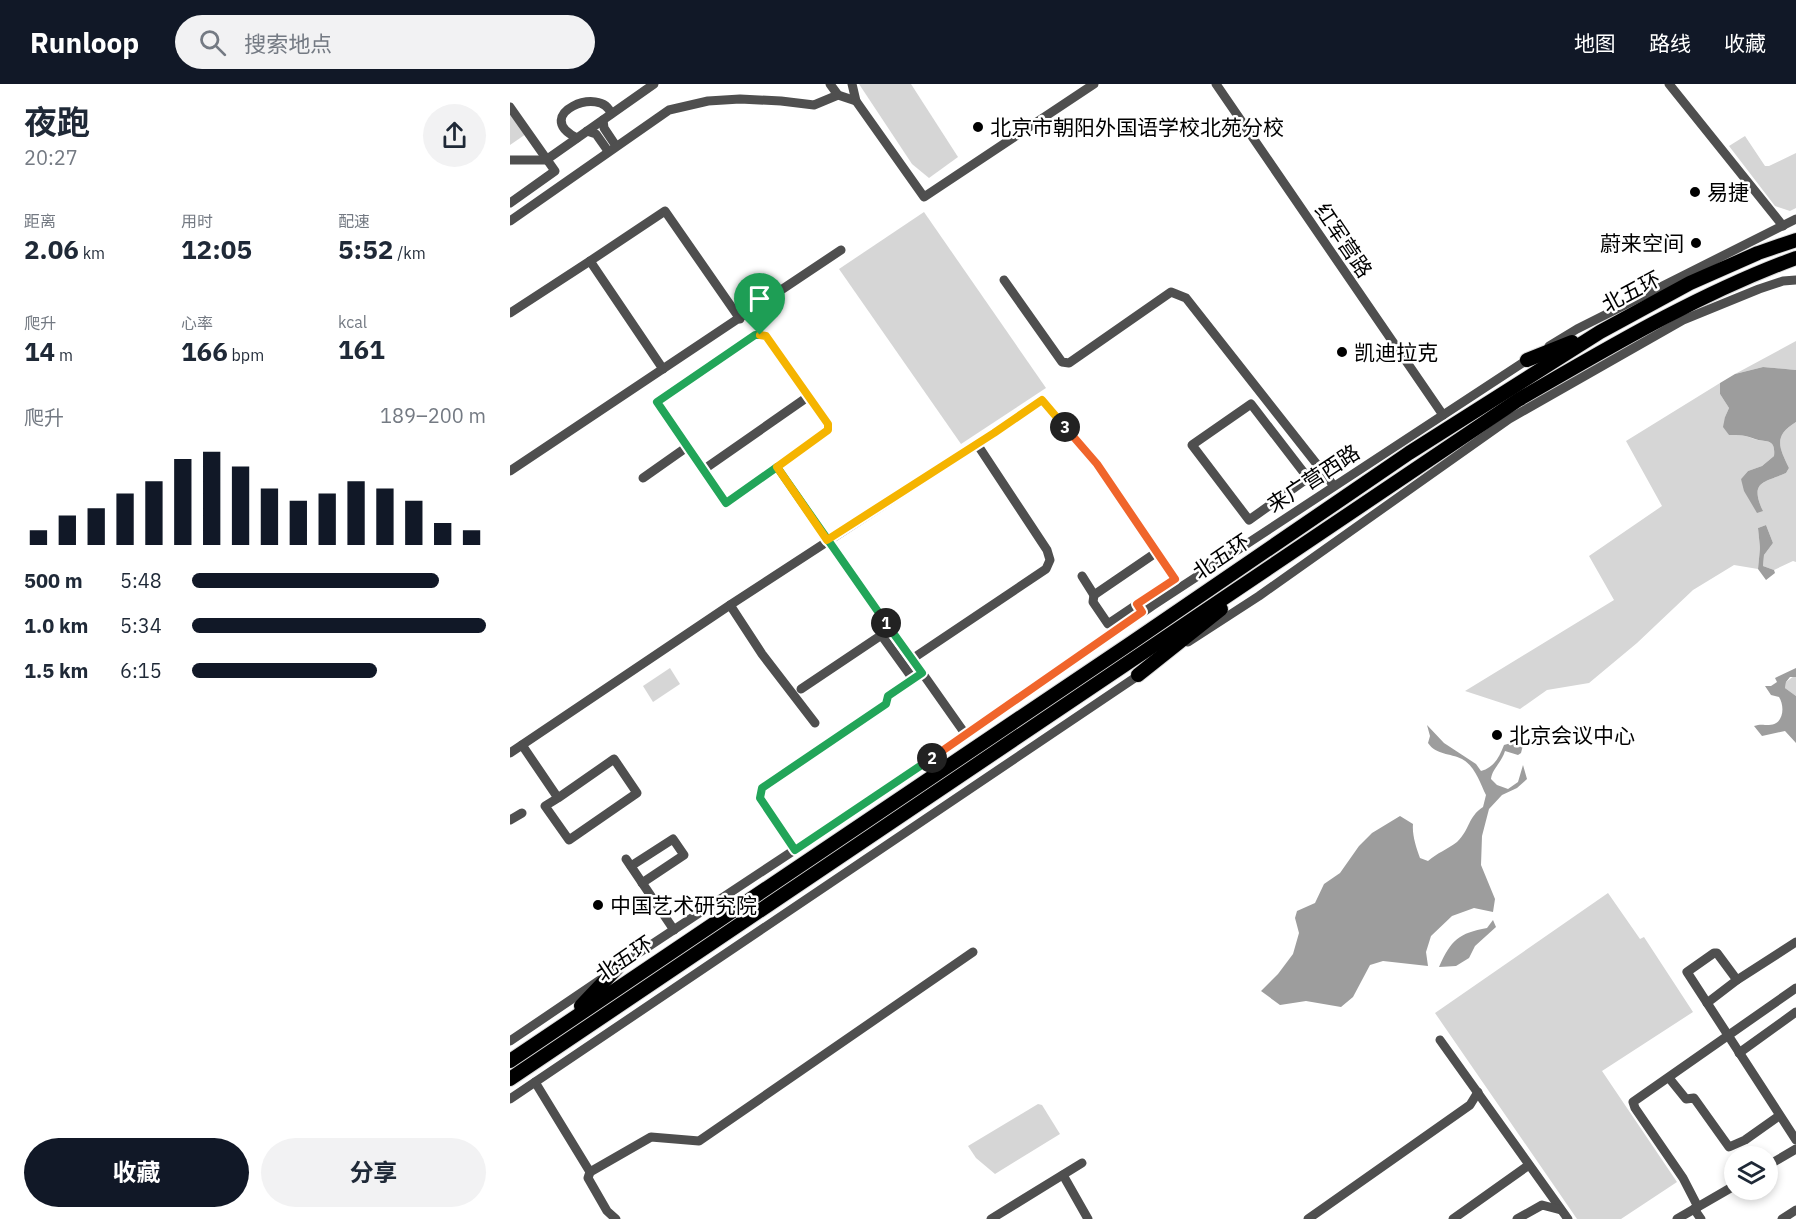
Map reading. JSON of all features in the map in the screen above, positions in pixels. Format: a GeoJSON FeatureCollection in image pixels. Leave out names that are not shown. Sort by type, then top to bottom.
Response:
{"type":"FeatureCollection","features":[{"type":"Feature","properties":{"kind":"highway","name":"北五环"},"geometry":{"type":"LineString","coordinates":[[510,1060],[1131,643],[1408,453],[1600,332],[1690,283],[1796,240]]}},
{"type":"Feature","properties":{"kind":"highway","name":"北五环"},"geometry":{"type":"LineString","coordinates":[[510,1079],[1518,400],[1615,344],[1703,298],[1768,268],[1796,258]]}},
{"type":"Feature","properties":{"kind":"highway"},"geometry":{"type":"LineString","coordinates":[[1527,360],[1600,332]]}},
{"type":"Feature","properties":{"kind":"highway"},"geometry":{"type":"LineString","coordinates":[[1138,675],[1273,565]]}},
{"type":"Feature","properties":{"kind":"highway"},"geometry":{"type":"LineString","coordinates":[[564,1024],[617,968]]}},
{"type":"Feature","properties":{"kind":"street"},"geometry":{"type":"LineString","coordinates":[[634,84],[641,93]]}},
{"type":"Feature","properties":{"kind":"street"},"geometry":{"type":"LineString","coordinates":[[510,160],[546,160],[654,84]]}},
{"type":"Feature","properties":{"kind":"street"},"geometry":{"type":"LineString","coordinates":[[830,84],[838,95],[856,101]]}},
{"type":"Feature","properties":{"kind":"street"},"geometry":{"type":"LineString","coordinates":[[852,84],[856,101],[924,198],[1094,84]]}},
{"type":"Feature","properties":{"kind":"street","name":"红军营路"},"geometry":{"type":"LineString","coordinates":[[1216,84],[1443,415]]}},
{"type":"Feature","properties":{"kind":"street"},"geometry":{"type":"LineString","coordinates":[[1669,84],[1783,226]]}},
{"type":"Feature","properties":{"kind":"street"},"geometry":{"type":"LineString","coordinates":[[589,91],[604,98],[608,104],[604,128],[612,149]]}},
{"type":"Feature","properties":{"kind":"street"},"geometry":{"type":"LineString","coordinates":[[573,95],[563,108],[562,116],[567,132],[577,138]]}},
{"type":"Feature","properties":{"kind":"street"},"geometry":{"type":"LineString","coordinates":[[510,221],[669,110],[708,101],[781,101],[814,105],[838,95]]}},
{"type":"Feature","properties":{"kind":"street"},"geometry":{"type":"LineString","coordinates":[[510,107],[555,171],[510,203]]}},
{"type":"Feature","properties":{"kind":"street"},"geometry":{"type":"LineString","coordinates":[[587,131],[596,134],[612,149]]}},
{"type":"Feature","properties":{"kind":"street"},"geometry":{"type":"LineString","coordinates":[[510,313],[666,211],[740,319]]}},
{"type":"Feature","properties":{"kind":"street","name":"来广营西路"},"geometry":{"type":"LineString","coordinates":[[510,1041],[966,735],[1140,608],[1288,516],[1527,360],[1577,329],[1796,219]]}},
{"type":"Feature","properties":{"kind":"street"},"geometry":{"type":"LineString","coordinates":[[510,471],[841,250]]}},
{"type":"Feature","properties":{"kind":"street"},"geometry":{"type":"LineString","coordinates":[[590,261],[663,369]]}},
{"type":"Feature","properties":{"kind":"street"},"geometry":{"type":"LineString","coordinates":[[1004,280],[1062,362],[1069,363],[1171,292],[1186,298],[1334,486]]}},
{"type":"Feature","properties":{"kind":"street"},"geometry":{"type":"LineString","coordinates":[[510,1099],[1138,675],[1259,596],[1509,419],[1683,320],[1759,289],[1783,281],[1796,280]]}},
{"type":"Feature","properties":{"kind":"street"},"geometry":{"type":"LineString","coordinates":[[755,335],[766,336],[808,396],[828,424],[829,429],[726,503],[657,402],[755,335]]}},
{"type":"Feature","properties":{"kind":"street"},"geometry":{"type":"LineString","coordinates":[[703,470],[808,396]]}},
{"type":"Feature","properties":{"kind":"street"},"geometry":{"type":"LineString","coordinates":[[510,753],[827,540],[1042,400],[1097,464],[1175,579],[1140,608],[1108,624],[1093,602],[1094,595],[1082,576]]}},
{"type":"Feature","properties":{"kind":"street"},"geometry":{"type":"LineString","coordinates":[[1251,404],[1308,478],[1276,500],[1249,520],[1192,445],[1251,404]]}},
{"type":"Feature","properties":{"kind":"street"},"geometry":{"type":"LineString","coordinates":[[912,659],[1046,570],[1050,560],[1047,550],[977,444]]}},
{"type":"Feature","properties":{"kind":"street"},"geometry":{"type":"LineString","coordinates":[[643,478],[687,447]]}},
{"type":"Feature","properties":{"kind":"street"},"geometry":{"type":"LineString","coordinates":[[777,467],[966,735]]}},
{"type":"Feature","properties":{"kind":"street"},"geometry":{"type":"LineString","coordinates":[[1276,500],[1288,516]]}},
{"type":"Feature","properties":{"kind":"street"},"geometry":{"type":"LineString","coordinates":[[1094,595],[1157,552]]}},
{"type":"Feature","properties":{"kind":"street"},"geometry":{"type":"LineString","coordinates":[[730,605],[762,654],[815,723]]}},
{"type":"Feature","properties":{"kind":"street"},"geometry":{"type":"LineString","coordinates":[[801,689],[891,629]]}},
{"type":"Feature","properties":{"kind":"street"},"geometry":{"type":"LineString","coordinates":[[882,636],[913,679]]}},
{"type":"Feature","properties":{"kind":"street"},"geometry":{"type":"LineString","coordinates":[[795,850],[760,798],[762,788],[886,704],[888,696],[922,673]]}},
{"type":"Feature","properties":{"kind":"street"},"geometry":{"type":"LineString","coordinates":[[522,745],[558,798]]}},
{"type":"Feature","properties":{"kind":"street"},"geometry":{"type":"LineString","coordinates":[[614,759],[637,794],[569,840],[545,806],[558,798],[614,759]]}},
{"type":"Feature","properties":{"kind":"street"},"geometry":{"type":"LineString","coordinates":[[510,820],[522,813]]}},
{"type":"Feature","properties":{"kind":"street"},"geometry":{"type":"LineString","coordinates":[[642,883],[684,855],[673,839],[629,863],[642,883],[674,930]]}},
{"type":"Feature","properties":{"kind":"street"},"geometry":{"type":"LineString","coordinates":[[1707,1003],[1737,980],[1796,942]]}},
{"type":"Feature","properties":{"kind":"street"},"geometry":{"type":"LineString","coordinates":[[616,1219],[607,1211],[588,1178],[590,1172],[651,1137],[699,1141],[974,952]]}},
{"type":"Feature","properties":{"kind":"street"},"geometry":{"type":"LineString","coordinates":[[1737,980],[1717,953],[1687,972],[1796,1140]]}},
{"type":"Feature","properties":{"kind":"street"},"geometry":{"type":"LineString","coordinates":[[1701,1219],[1683,1178],[1633,1102],[1796,988]]}},
{"type":"Feature","properties":{"kind":"street"},"geometry":{"type":"LineString","coordinates":[[1739,1053],[1796,1012]]}},
{"type":"Feature","properties":{"kind":"street"},"geometry":{"type":"LineString","coordinates":[[1440,1040],[1568,1219]]}},
{"type":"Feature","properties":{"kind":"street"},"geometry":{"type":"LineString","coordinates":[[1669,1078],[1686,1099],[1694,1098],[1729,1147],[1745,1140],[1779,1116]]}},
{"type":"Feature","properties":{"kind":"street"},"geometry":{"type":"LineString","coordinates":[[535,1082],[590,1172]]}},
{"type":"Feature","properties":{"kind":"street"},"geometry":{"type":"LineString","coordinates":[[1308,1219],[1470,1105],[1478,1092]]}},
{"type":"Feature","properties":{"kind":"street"},"geometry":{"type":"LineString","coordinates":[[1778,1160],[1796,1149]]}},
{"type":"Feature","properties":{"kind":"street"},"geometry":{"type":"LineString","coordinates":[[991,1219],[1082,1163]]}},
{"type":"Feature","properties":{"kind":"street"},"geometry":{"type":"LineString","coordinates":[[1453,1219],[1529,1165]]}},
{"type":"Feature","properties":{"kind":"street"},"geometry":{"type":"LineString","coordinates":[[1063,1175],[1088,1219]]}},
{"type":"Feature","properties":{"kind":"street"},"geometry":{"type":"LineString","coordinates":[[1677,1219],[1724,1192]]}},
{"type":"Feature","properties":{"kind":"street"},"geometry":{"type":"LineString","coordinates":[[1517,1219],[1542,1205],[1561,1210]]}},
{"type":"Feature","properties":{"kind":"street"},"geometry":{"type":"LineString","coordinates":[[1782,1219],[1796,1210]]}},
{"type":"Feature","properties":{"kind":"shaded area"},"geometry":{"type":"Polygon","coordinates":[[[859,84],[911,84],[958,157],[929,178],[912,164],[859,84]]]}},
{"type":"Feature","properties":{"kind":"shaded area"},"geometry":{"type":"Polygon","coordinates":[[[510,111],[526,134],[510,145],[510,111]]]}},
{"type":"Feature","properties":{"kind":"shaded area"},"geometry":{"type":"Polygon","coordinates":[[[1745,136],[1765,166],[1796,153],[1796,208],[1790,211],[1775,206],[1729,146],[1745,136]]]}},
{"type":"Feature","properties":{"kind":"shaded area"},"geometry":{"type":"Polygon","coordinates":[[[924,212],[1046,388],[961,444],[839,269],[924,212]]]}},
{"type":"Feature","properties":{"kind":"shaded area"},"geometry":{"type":"Polygon","coordinates":[[[1796,341],[1796,370],[1763,367],[1735,374],[1796,341]]]}},
{"type":"Feature","properties":{"kind":"shaded area"},"geometry":{"type":"Polygon","coordinates":[[[1763,367],[1796,370],[1796,422],[1784,432],[1780,442],[1789,468],[1786,473],[1761,484],[1758,488],[1763,511],[1757,513],[1744,491],[1741,479],[1748,471],[1762,466],[1774,456],[1773,446],[1769,442],[1729,435],[1723,427],[1729,408],[1720,394],[1720,383],[1735,374],[1763,367]]]}},
{"type":"Feature","properties":{"kind":"shaded area"},"geometry":{"type":"Polygon","coordinates":[[[1720,383],[1720,394],[1729,408],[1725,417],[1729,435],[1769,442],[1773,446],[1774,456],[1762,466],[1748,471],[1741,479],[1763,511],[1758,488],[1761,484],[1786,473],[1789,468],[1780,442],[1784,432],[1796,422],[1796,562],[1793,561],[1774,570],[1763,566],[1764,555],[1773,543],[1766,525],[1758,528],[1760,548],[1758,569],[1734,565],[1693,590],[1637,643],[1589,683],[1547,690],[1520,709],[1465,691],[1614,600],[1589,556],[1662,506],[1626,441],[1720,383]]]}},
{"type":"Feature","properties":{"kind":"shaded area"},"geometry":{"type":"Polygon","coordinates":[[[1766,525],[1773,543],[1764,555],[1763,566],[1774,570],[1775,573],[1766,580],[1758,569],[1760,548],[1758,528],[1766,525]]]}},
{"type":"Feature","properties":{"kind":"shaded area"},"geometry":{"type":"Polygon","coordinates":[[[670,668],[680,684],[653,702],[643,686],[670,668]]]}},
{"type":"Feature","properties":{"kind":"shaded area"},"geometry":{"type":"Polygon","coordinates":[[[1796,668],[1796,677],[1790,677],[1785,688],[1796,696],[1796,743],[1785,731],[1762,736],[1754,726],[1774,724],[1778,722],[1782,714],[1779,697],[1771,695],[1765,686],[1771,686],[1777,682],[1775,678],[1796,668]]]}},
{"type":"Feature","properties":{"kind":"shaded area"},"geometry":{"type":"Polygon","coordinates":[[[1796,677],[1796,696],[1785,688],[1786,682],[1796,677]]]}},
{"type":"Feature","properties":{"kind":"shaded area"},"geometry":{"type":"Polygon","coordinates":[[[1427,725],[1444,743],[1476,764],[1481,771],[1493,764],[1504,745],[1524,741],[1521,753],[1518,755],[1505,751],[1491,779],[1497,785],[1508,789],[1518,782],[1523,765],[1527,779],[1517,788],[1502,795],[1489,809],[1482,836],[1481,865],[1495,899],[1493,912],[1474,908],[1452,916],[1431,936],[1426,952],[1428,966],[1383,961],[1370,965],[1353,997],[1341,1007],[1306,1001],[1280,1005],[1261,991],[1293,954],[1299,933],[1295,918],[1297,911],[1315,903],[1324,884],[1340,873],[1359,846],[1372,833],[1400,816],[1413,824],[1420,858],[1428,861],[1457,842],[1474,815],[1483,807],[1486,795],[1474,770],[1462,759],[1431,747],[1428,743],[1430,736],[1427,725]]]}},
{"type":"Feature","properties":{"kind":"shaded area"},"geometry":{"type":"Polygon","coordinates":[[[1608,893],[1640,939],[1644,937],[1693,1012],[1602,1071],[1677,1182],[1621,1219],[1577,1219],[1435,1013],[1608,893]]]}},
{"type":"Feature","properties":{"kind":"shaded area"},"geometry":{"type":"Polygon","coordinates":[[[1493,920],[1496,927],[1475,946],[1469,958],[1456,966],[1439,967],[1457,939],[1469,932],[1487,928],[1493,920]]]}},
{"type":"Feature","properties":{"kind":"shaded area"},"geometry":{"type":"Polygon","coordinates":[[[1038,1104],[1042,1105],[1060,1134],[995,1174],[976,1158],[968,1146],[1038,1104]]]}},
{"type":"Feature","properties":{"kind":"place","name":"北京市朝阳外国语学校北苑分校"},"geometry":{"type":"Point","coordinates":[978,127]}},
{"type":"Feature","properties":{"kind":"place","name":"易捷"},"geometry":{"type":"Point","coordinates":[1695,192]}},
{"type":"Feature","properties":{"kind":"place","name":"蔚来空间"},"geometry":{"type":"Point","coordinates":[1696,243]}},
{"type":"Feature","properties":{"kind":"place","name":"凯迪拉克"},"geometry":{"type":"Point","coordinates":[1342,352]}},
{"type":"Feature","properties":{"kind":"place","name":"北京会议中心"},"geometry":{"type":"Point","coordinates":[1497,735]}},
{"type":"Feature","properties":{"kind":"place","name":"中国艺术研究院"},"geometry":{"type":"Point","coordinates":[598,905]}},
{"type":"Feature","properties":{"kind":"route"},"geometry":{"type":"LineString","coordinates":[[760,335],[755,335],[657,402],[726,503],[777,467],[827,540],[922,673],[888,696],[886,704],[762,788],[760,798],[795,850],[911,773],[1142,612],[1137,604],[1175,579],[1097,464],[1042,400],[827,540],[777,467],[828,430],[828,424],[766,336],[760,335]]}}]}
